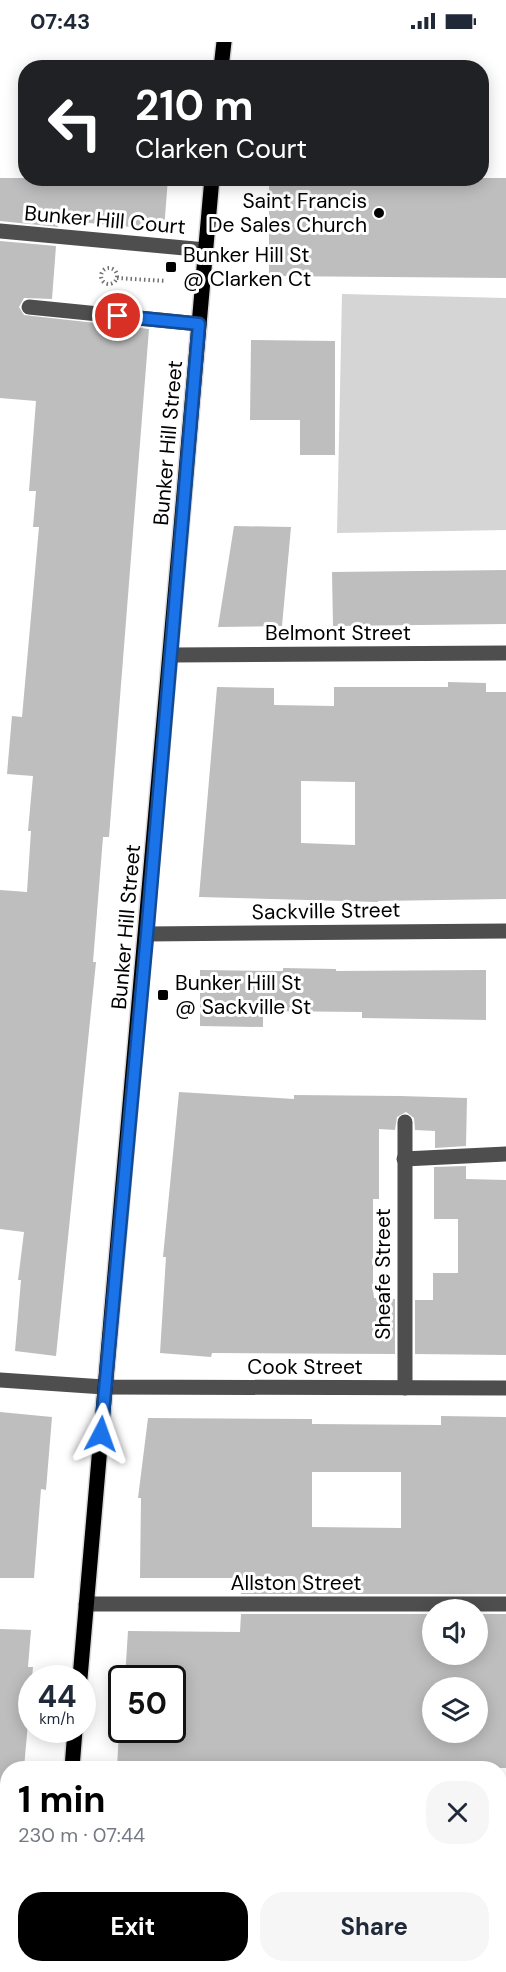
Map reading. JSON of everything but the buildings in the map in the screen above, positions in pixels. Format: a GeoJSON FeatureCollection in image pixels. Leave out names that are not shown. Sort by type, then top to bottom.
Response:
{"type":"FeatureCollection","features":[{"type":"Feature","properties":{"kind":"main road"},"geometry":{"type":"LineString","coordinates":[[223,60],[224,42]]}},
{"type":"Feature","properties":{"kind":"main road","name":"Bunker Hill Street"},"geometry":{"type":"LineString","coordinates":[[81,1665],[211,186]]}},
{"type":"Feature","properties":{"kind":"main road"},"geometry":{"type":"LineString","coordinates":[[73,1761],[74,1743]]}},
{"type":"Feature","properties":{"kind":"street","name":"Bunker Hill Court"},"geometry":{"type":"LineString","coordinates":[[0,231],[206,250]]}},
{"type":"Feature","properties":{"kind":"street"},"geometry":{"type":"LineString","coordinates":[[29,307],[199,324]]}},
{"type":"Feature","properties":{"kind":"street","name":"Belmont Street"},"geometry":{"type":"LineString","coordinates":[[171,655],[506,653]]}},
{"type":"Feature","properties":{"kind":"street","name":"Sackville Street"},"geometry":{"type":"LineString","coordinates":[[147,934],[506,931]]}},
{"type":"Feature","properties":{"kind":"street","name":"Sheafe Street"},"geometry":{"type":"LineString","coordinates":[[405,1122],[405,1388]]}},
{"type":"Feature","properties":{"kind":"street"},"geometry":{"type":"LineString","coordinates":[[404,1159],[506,1154]]}},
{"type":"Feature","properties":{"kind":"street","name":"Cook Street"},"geometry":{"type":"LineString","coordinates":[[0,1380],[104,1387],[506,1388]]}},
{"type":"Feature","properties":{"kind":"street","name":"Allston Street"},"geometry":{"type":"LineString","coordinates":[[86,1604],[506,1604]]}},
{"type":"Feature","properties":{"kind":"path"},"geometry":{"type":"LineString","coordinates":[[106,267],[113,268],[117,278],[113,283],[106,284],[100,278],[106,267]]}},
{"type":"Feature","properties":{"kind":"path"},"geometry":{"type":"LineString","coordinates":[[117,278],[166,280]]}},
{"type":"Feature","properties":{"kind":"shaded area"},"geometry":{"type":"Polygon","coordinates":[[[342,294],[506,298],[506,530],[337,533],[342,294]]]}},
{"type":"Feature","properties":{"kind":"place","name":"Saint Francis De Sales Church"},"geometry":{"type":"Point","coordinates":[379,213]}},
{"type":"Feature","properties":{"kind":"place","name":"Bunker Hill St @ Clarken Ct"},"geometry":{"type":"Point","coordinates":[171,267]}},
{"type":"Feature","properties":{"kind":"place","name":"Bunker Hill St @ Sackville St"},"geometry":{"type":"Point","coordinates":[163,995]}},
{"type":"Feature","properties":{"kind":"route"},"geometry":{"type":"LineString","coordinates":[[101,1434],[147,934],[199,324],[118,316]]}}]}
